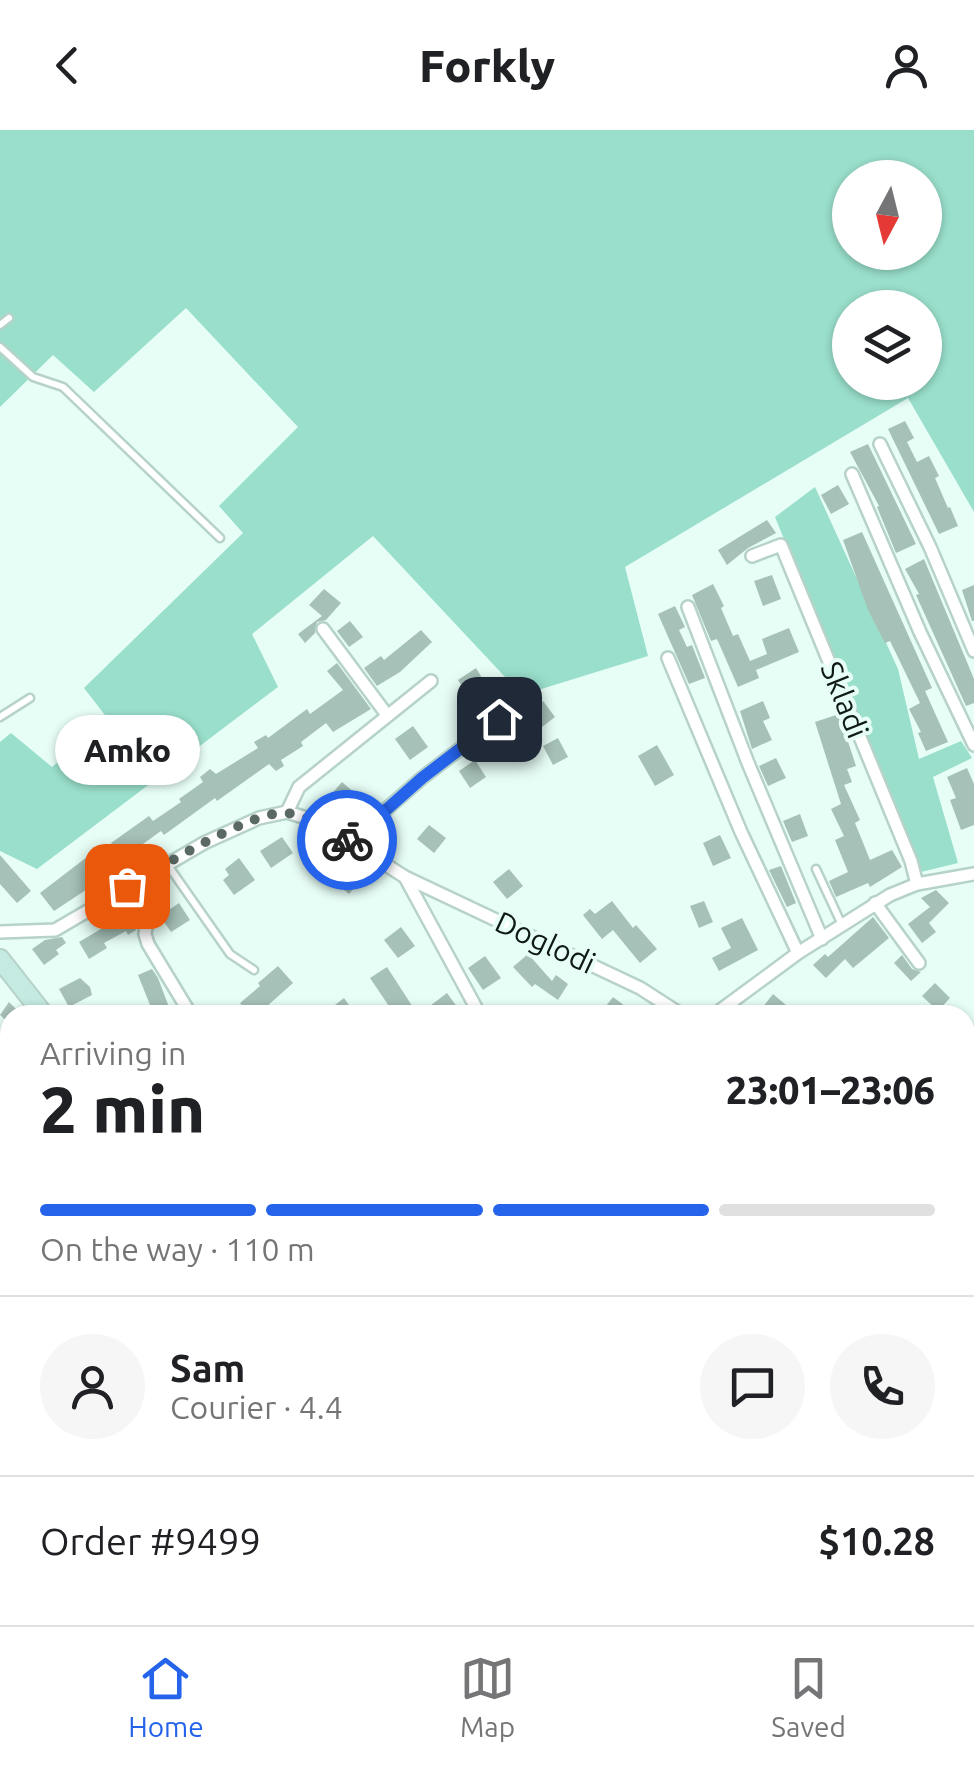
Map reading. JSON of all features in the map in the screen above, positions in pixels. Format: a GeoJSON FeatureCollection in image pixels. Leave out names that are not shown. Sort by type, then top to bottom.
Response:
{"type":"FeatureCollection","features":[{"type":"Feature","properties":{"kind":"main road"},"geometry":{"type":"LineString","coordinates":[[0,960],[36,1005]]}},
{"type":"Feature","properties":{"kind":"street"},"geometry":{"type":"LineString","coordinates":[[880,444],[974,651]]}},
{"type":"Feature","properties":{"kind":"street"},"geometry":{"type":"LineString","coordinates":[[852,474],[920,632],[974,744]]}},
{"type":"Feature","properties":{"kind":"street","name":"Skladi"},"geometry":{"type":"LineString","coordinates":[[752,556],[781,545],[917,884]]}},
{"type":"Feature","properties":{"kind":"street"},"geometry":{"type":"LineString","coordinates":[[688,606],[748,763],[822,938]]}},
{"type":"Feature","properties":{"kind":"street"},"geometry":{"type":"LineString","coordinates":[[323,629],[387,714]]}},
{"type":"Feature","properties":{"kind":"street"},"geometry":{"type":"LineString","coordinates":[[668,658],[741,832],[798,953]]}},
{"type":"Feature","properties":{"kind":"street"},"geometry":{"type":"LineString","coordinates":[[0,932],[55,930],[72,923],[166,864],[259,818],[286,812],[299,788],[430,681]]}},
{"type":"Feature","properties":{"kind":"street"},"geometry":{"type":"LineString","coordinates":[[350,842],[422,778],[499,719]]}},
{"type":"Feature","properties":{"kind":"street","name":"Doglodi"},"geometry":{"type":"LineString","coordinates":[[286,812],[318,822],[405,877],[640,988],[666,1005]]}},
{"type":"Feature","properties":{"kind":"street"},"geometry":{"type":"LineString","coordinates":[[154,871],[145,934],[185,1005]]}},
{"type":"Feature","properties":{"kind":"street"},"geometry":{"type":"LineString","coordinates":[[728,1005],[876,903],[917,884],[974,874]]}},
{"type":"Feature","properties":{"kind":"street","name":"Doglodi"},"geometry":{"type":"LineString","coordinates":[[405,877],[475,1005]]}},
{"type":"Feature","properties":{"kind":"street"},"geometry":{"type":"LineString","coordinates":[[876,903],[919,963]]}},
{"type":"Feature","properties":{"kind":"lane"},"geometry":{"type":"LineString","coordinates":[[0,325],[9,318]]}},
{"type":"Feature","properties":{"kind":"lane"},"geometry":{"type":"LineString","coordinates":[[0,347],[32,377],[64,388],[220,538]]}},
{"type":"Feature","properties":{"kind":"lane"},"geometry":{"type":"LineString","coordinates":[[0,717],[30,698]]}},
{"type":"Feature","properties":{"kind":"lane"},"geometry":{"type":"LineString","coordinates":[[166,864],[230,954],[254,970]]}},
{"type":"Feature","properties":{"kind":"lane"},"geometry":{"type":"LineString","coordinates":[[816,869],[843,926]]}},
{"type":"Feature","properties":{"kind":"green space"},"geometry":{"type":"Polygon","coordinates":[[[0,130],[974,130],[974,512],[909,400],[942,400],[942,290],[832,290],[832,400],[905,400],[625,567],[648,656],[522,695],[373,536],[252,634],[278,687],[37,869],[0,851],[0,742],[11,733],[52,767],[108,719],[84,688],[243,533],[219,506],[298,427],[186,308],[94,392],[53,355],[0,407],[0,130]]]}},
{"type":"Feature","properties":{"kind":"green space"},"geometry":{"type":"Polygon","coordinates":[[[815,487],[898,669],[919,759],[961,741],[972,758],[933,777],[958,863],[921,872],[775,517],[815,487]]]}},
{"type":"Feature","properties":{"kind":"building"},"geometry":{"type":"Polygon","coordinates":[[[905,421],[914,438],[907,442],[917,462],[929,456],[958,526],[939,534],[888,429],[905,421]]]}},
{"type":"Feature","properties":{"kind":"building"},"geometry":{"type":"Polygon","coordinates":[[[868,444],[916,544],[896,553],[879,506],[850,452],[868,444]]]}},
{"type":"Feature","properties":{"kind":"building"},"geometry":{"type":"Polygon","coordinates":[[[838,485],[849,504],[831,514],[821,495],[838,485]]]}},
{"type":"Feature","properties":{"kind":"building"},"geometry":{"type":"Polygon","coordinates":[[[767,520],[776,533],[727,565],[718,550],[767,520]]]}},
{"type":"Feature","properties":{"kind":"building"},"geometry":{"type":"Polygon","coordinates":[[[862,532],[932,688],[925,691],[948,742],[926,751],[909,709],[920,703],[890,641],[885,643],[868,610],[843,540],[862,532]]]}},
{"type":"Feature","properties":{"kind":"building"},"geometry":{"type":"Polygon","coordinates":[[[924,559],[974,679],[974,703],[966,706],[905,569],[924,559]]]}},
{"type":"Feature","properties":{"kind":"building"},"geometry":{"type":"Polygon","coordinates":[[[772,575],[781,599],[763,606],[754,581],[772,575]]]}},
{"type":"Feature","properties":{"kind":"building"},"geometry":{"type":"Polygon","coordinates":[[[713,584],[733,636],[738,634],[750,661],[767,654],[762,639],[789,628],[799,652],[756,670],[759,678],[738,687],[717,639],[711,641],[692,595],[713,584]]]}},
{"type":"Feature","properties":{"kind":"building"},"geometry":{"type":"Polygon","coordinates":[[[974,585],[974,621],[972,621],[962,590],[974,585]]]}},
{"type":"Feature","properties":{"kind":"building"},"geometry":{"type":"Polygon","coordinates":[[[324,589],[341,603],[326,620],[317,622],[315,633],[305,643],[298,634],[322,616],[309,605],[324,589]]]}},
{"type":"Feature","properties":{"kind":"building"},"geometry":{"type":"Polygon","coordinates":[[[675,606],[685,627],[679,630],[687,647],[692,645],[705,678],[689,684],[658,614],[675,606]]]}},
{"type":"Feature","properties":{"kind":"building"},"geometry":{"type":"Polygon","coordinates":[[[350,621],[363,637],[349,647],[337,631],[350,621]]]}},
{"type":"Feature","properties":{"kind":"building"},"geometry":{"type":"Polygon","coordinates":[[[421,630],[432,642],[400,672],[377,686],[364,668],[381,656],[384,660],[421,630]]]}},
{"type":"Feature","properties":{"kind":"building"},"geometry":{"type":"Polygon","coordinates":[[[337,663],[371,709],[333,732],[326,723],[301,742],[303,746],[281,760],[284,766],[276,771],[269,764],[122,859],[111,843],[149,816],[153,821],[181,802],[179,799],[203,782],[200,777],[210,769],[216,774],[258,748],[254,742],[266,735],[268,738],[307,709],[310,714],[343,690],[327,671],[337,663]]]}},
{"type":"Feature","properties":{"kind":"building"},"geometry":{"type":"Polygon","coordinates":[[[476,668],[500,708],[487,717],[470,689],[466,692],[458,680],[476,668]]]}},
{"type":"Feature","properties":{"kind":"building"},"geometry":{"type":"Polygon","coordinates":[[[543,701],[555,717],[542,727],[530,711],[543,701]]]}},
{"type":"Feature","properties":{"kind":"building"},"geometry":{"type":"Polygon","coordinates":[[[763,701],[770,718],[763,721],[772,740],[752,749],[740,711],[763,701]]]}},
{"type":"Feature","properties":{"kind":"building"},"geometry":{"type":"Polygon","coordinates":[[[839,714],[856,766],[847,769],[852,782],[844,785],[860,820],[855,823],[870,860],[892,850],[902,867],[870,887],[868,883],[836,897],[829,881],[848,872],[835,840],[844,836],[831,809],[841,804],[815,722],[839,714]]]}},
{"type":"Feature","properties":{"kind":"building"},"geometry":{"type":"Polygon","coordinates":[[[413,726],[428,747],[410,760],[395,739],[413,726]]]}},
{"type":"Feature","properties":{"kind":"building"},"geometry":{"type":"Polygon","coordinates":[[[558,738],[568,757],[553,765],[543,746],[558,738]]]}},
{"type":"Feature","properties":{"kind":"building"},"geometry":{"type":"Polygon","coordinates":[[[657,745],[674,775],[655,786],[638,756],[657,745]]]}},
{"type":"Feature","properties":{"kind":"building"},"geometry":{"type":"Polygon","coordinates":[[[776,758],[786,778],[768,786],[759,766],[776,758]]]}},
{"type":"Feature","properties":{"kind":"building"},"geometry":{"type":"Polygon","coordinates":[[[475,760],[486,777],[470,788],[459,771],[475,760]]]}},
{"type":"Feature","properties":{"kind":"building"},"geometry":{"type":"Polygon","coordinates":[[[967,768],[974,784],[974,825],[961,830],[950,800],[956,798],[947,777],[967,768]]]}},
{"type":"Feature","properties":{"kind":"building"},"geometry":{"type":"Polygon","coordinates":[[[342,782],[365,802],[348,815],[328,798],[342,782]]]}},
{"type":"Feature","properties":{"kind":"building"},"geometry":{"type":"Polygon","coordinates":[[[800,814],[808,836],[792,842],[783,821],[800,814]]]}},
{"type":"Feature","properties":{"kind":"building"},"geometry":{"type":"Polygon","coordinates":[[[429,825],[446,838],[434,853],[417,839],[429,825]]]}},
{"type":"Feature","properties":{"kind":"building"},"geometry":{"type":"Polygon","coordinates":[[[720,835],[731,858],[713,866],[703,843],[720,835]]]}},
{"type":"Feature","properties":{"kind":"building"},"geometry":{"type":"Polygon","coordinates":[[[282,837],[293,853],[271,868],[260,851],[282,837]]]}},
{"type":"Feature","properties":{"kind":"building"},"geometry":{"type":"Polygon","coordinates":[[[0,855],[31,891],[17,903],[0,884],[0,855]]]}},
{"type":"Feature","properties":{"kind":"building"},"geometry":{"type":"Polygon","coordinates":[[[87,857],[104,878],[54,911],[40,893],[87,857]]]}},
{"type":"Feature","properties":{"kind":"building"},"geometry":{"type":"Polygon","coordinates":[[[239,858],[255,880],[234,895],[223,880],[229,875],[225,869],[239,858]]]}},
{"type":"Feature","properties":{"kind":"building"},"geometry":{"type":"Polygon","coordinates":[[[349,866],[363,877],[349,894],[335,882],[349,866]]]}},
{"type":"Feature","properties":{"kind":"building"},"geometry":{"type":"Polygon","coordinates":[[[781,866],[796,903],[787,907],[769,870],[781,866]]]}},
{"type":"Feature","properties":{"kind":"building"},"geometry":{"type":"Polygon","coordinates":[[[509,869],[523,886],[507,899],[493,882],[509,869]]]}},
{"type":"Feature","properties":{"kind":"building"},"geometry":{"type":"Polygon","coordinates":[[[936,890],[949,903],[929,923],[936,932],[922,943],[908,924],[930,907],[921,898],[936,890]]]}},
{"type":"Feature","properties":{"kind":"building"},"geometry":{"type":"Polygon","coordinates":[[[612,901],[633,928],[636,925],[657,949],[640,963],[613,930],[602,939],[583,915],[590,909],[595,914],[612,901]]]}},
{"type":"Feature","properties":{"kind":"building"},"geometry":{"type":"Polygon","coordinates":[[[704,901],[713,922],[699,928],[690,906],[704,901]]]}},
{"type":"Feature","properties":{"kind":"building"},"geometry":{"type":"Polygon","coordinates":[[[179,903],[190,920],[171,932],[160,916],[179,903]]]}},
{"type":"Feature","properties":{"kind":"building"},"geometry":{"type":"Polygon","coordinates":[[[132,905],[138,916],[136,930],[104,943],[107,948],[89,959],[79,942],[106,926],[103,921],[132,905]]]}},
{"type":"Feature","properties":{"kind":"building"},"geometry":{"type":"Polygon","coordinates":[[[873,917],[889,938],[853,968],[845,959],[826,978],[813,965],[825,954],[828,957],[873,917]]]}},
{"type":"Feature","properties":{"kind":"building"},"geometry":{"type":"Polygon","coordinates":[[[742,918],[758,950],[719,971],[712,958],[731,948],[721,928],[742,918]]]}},
{"type":"Feature","properties":{"kind":"building"},"geometry":{"type":"Polygon","coordinates":[[[401,927],[415,946],[398,958],[384,940],[401,927]]]}},
{"type":"Feature","properties":{"kind":"building"},"geometry":{"type":"Polygon","coordinates":[[[62,937],[66,943],[56,950],[59,954],[44,965],[32,949],[45,940],[62,937]]]}},
{"type":"Feature","properties":{"kind":"building"},"geometry":{"type":"Polygon","coordinates":[[[528,954],[552,981],[556,975],[568,984],[558,1000],[535,984],[532,987],[513,967],[528,954]]]}},
{"type":"Feature","properties":{"kind":"building"},"geometry":{"type":"Polygon","coordinates":[[[902,955],[912,969],[921,972],[911,981],[894,963],[902,955]]]}},
{"type":"Feature","properties":{"kind":"building"},"geometry":{"type":"Polygon","coordinates":[[[485,956],[501,978],[483,990],[468,968],[485,956]]]}},
{"type":"Feature","properties":{"kind":"building"},"geometry":{"type":"Polygon","coordinates":[[[278,966],[293,983],[268,1005],[242,1005],[260,986],[258,983],[278,966]]]}},
{"type":"Feature","properties":{"kind":"building"},"geometry":{"type":"Polygon","coordinates":[[[387,967],[412,1005],[388,1005],[370,978],[387,967]]]}},
{"type":"Feature","properties":{"kind":"building"},"geometry":{"type":"Polygon","coordinates":[[[152,969],[168,1005],[150,1005],[138,975],[152,969]]]}},
{"type":"Feature","properties":{"kind":"building"},"geometry":{"type":"Polygon","coordinates":[[[80,978],[92,995],[68,1005],[59,989],[80,978]]]}},
{"type":"Feature","properties":{"kind":"building"},"geometry":{"type":"Polygon","coordinates":[[[935,983],[950,998],[944,1005],[932,1005],[922,996],[935,983]]]}},
{"type":"Feature","properties":{"kind":"building"},"geometry":{"type":"Polygon","coordinates":[[[447,993],[456,1005],[431,1005],[447,993]]]}},
{"type":"Feature","properties":{"kind":"building"},"geometry":{"type":"Polygon","coordinates":[[[773,994],[786,1005],[764,1005],[773,994]]]}},
{"type":"Feature","properties":{"kind":"building"},"geometry":{"type":"Polygon","coordinates":[[[613,997],[624,1005],[607,1005],[613,997]]]}},
{"type":"Feature","properties":{"kind":"way so far"},"geometry":{"type":"LineString","coordinates":[[127,886],[204,843],[272,814],[286,812],[318,822],[347,840]]}},
{"type":"Feature","properties":{"kind":"place","name":"Amko"},"geometry":{"type":"Point","coordinates":[127,886]}},
{"type":"Feature","properties":{"kind":"route"},"geometry":{"type":"LineString","coordinates":[[347,840],[350,842],[422,778],[499,719]]}}]}
